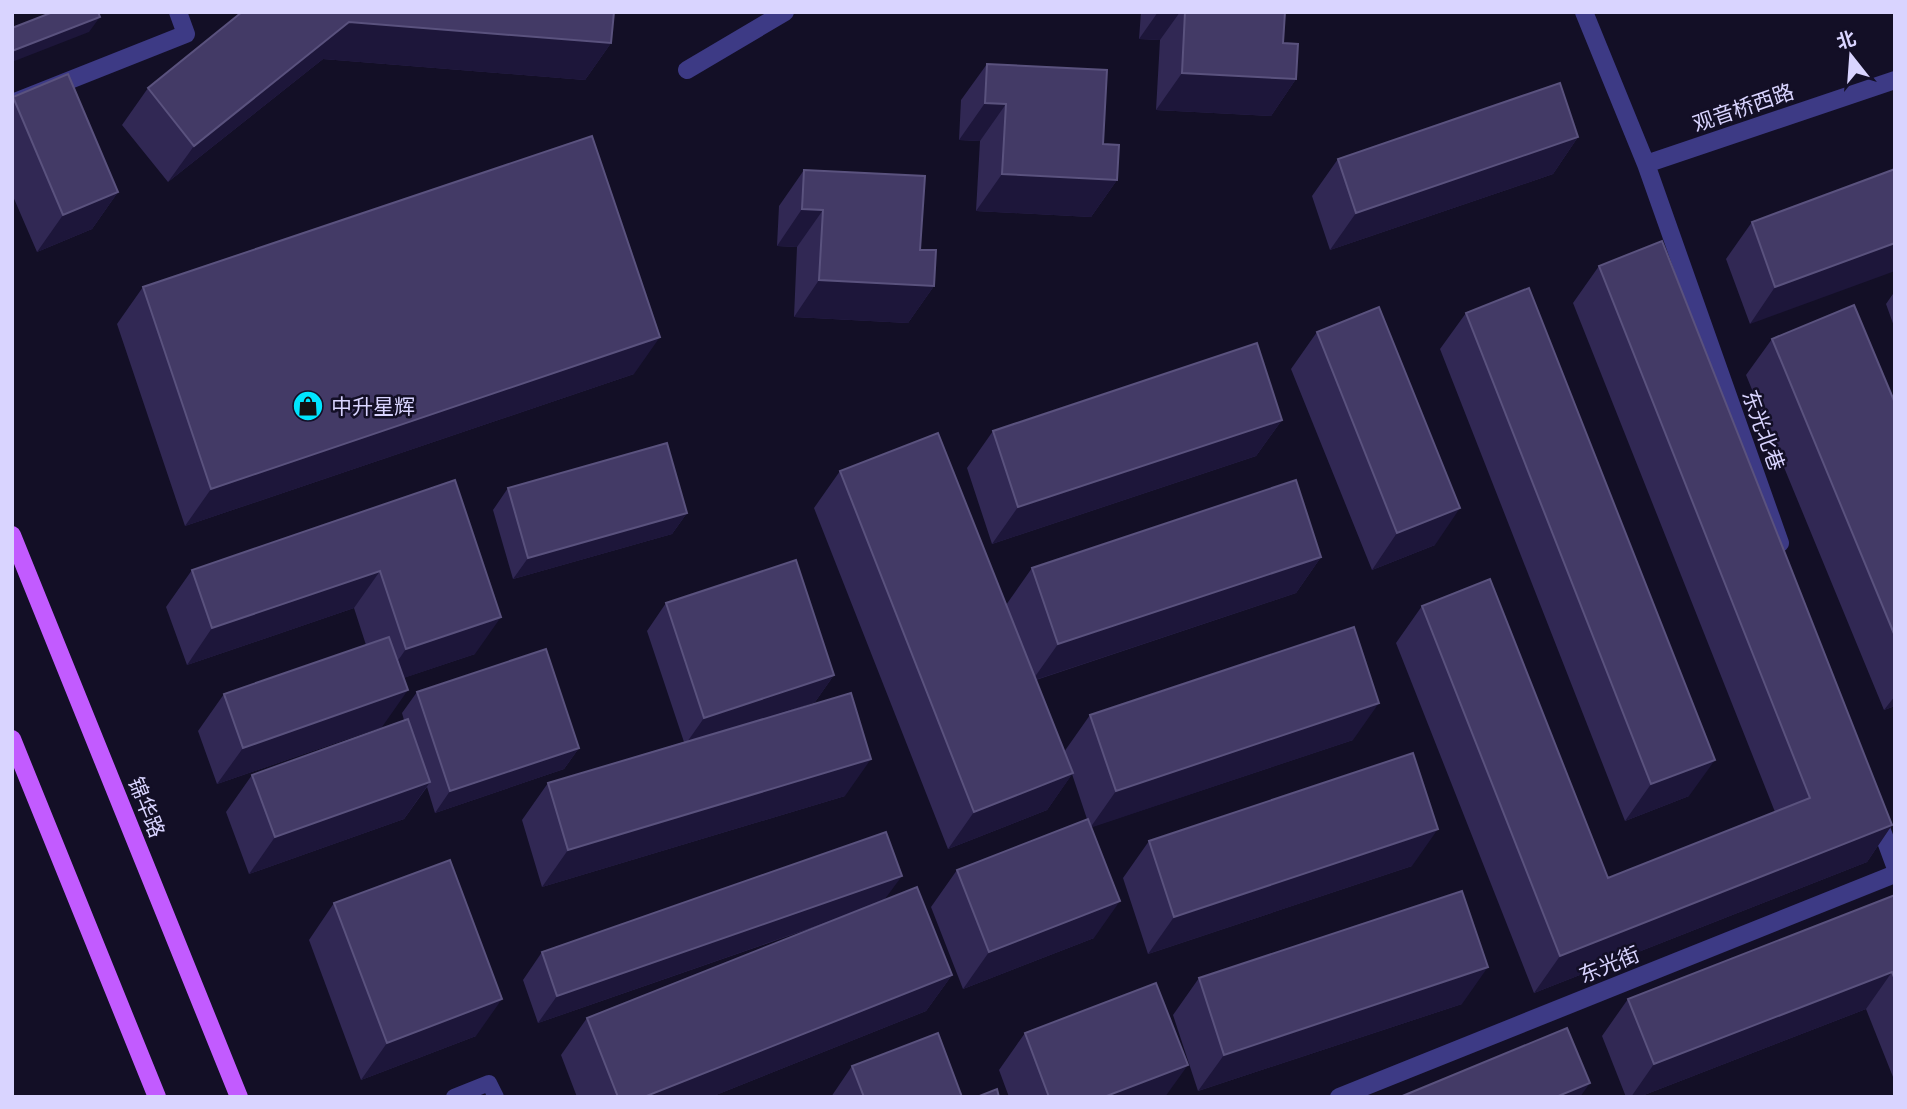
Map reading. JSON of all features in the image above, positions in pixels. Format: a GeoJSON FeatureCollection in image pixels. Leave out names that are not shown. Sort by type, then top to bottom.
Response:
{"type":"FeatureCollection","features":[{"type":"Feature","properties":{"kind":"main road","name":"锦华路"},"geometry":{"type":"LineString","coordinates":[[12,535],[239,1097]]}},
{"type":"Feature","properties":{"kind":"main road"},"geometry":{"type":"LineString","coordinates":[[12,739],[157,1097]]}},
{"type":"Feature","properties":{"kind":"street"},"geometry":{"type":"LineString","coordinates":[[12,103],[186,34],[178,12]]}},
{"type":"Feature","properties":{"kind":"street"},"geometry":{"type":"LineString","coordinates":[[687,70],[785,12]]}},
{"type":"Feature","properties":{"kind":"street","name":"东光北巷"},"geometry":{"type":"LineString","coordinates":[[1584,12],[1646,164],[1784,554]]}},
{"type":"Feature","properties":{"kind":"street","name":"观音桥西路"},"geometry":{"type":"LineString","coordinates":[[1646,164],[1895,80]]}},
{"type":"Feature","properties":{"kind":"street"},"geometry":{"type":"LineString","coordinates":[[1872,801],[1895,866]]}},
{"type":"Feature","properties":{"kind":"street","name":"东光街"},"geometry":{"type":"LineString","coordinates":[[1339,1097],[1895,874]]}},
{"type":"Feature","properties":{"kind":"lane"},"geometry":{"type":"LineString","coordinates":[[454,1097],[489,1083],[496,1097]]}},
{"type":"Feature","properties":{"kind":"building"},"geometry":{"type":"Polygon","coordinates":[[[53,12],[98,12],[100,17],[12,51],[12,28],[53,12]]]}},
{"type":"Feature","properties":{"kind":"building"},"geometry":{"type":"Polygon","coordinates":[[[242,12],[614,12],[611,43],[349,22],[194,146],[148,88],[242,12]]]}},
{"type":"Feature","properties":{"kind":"building"},"geometry":{"type":"Polygon","coordinates":[[[1185,12],[1285,12],[1283,43],[1298,44],[1296,79],[1182,73],[1185,12]]]}},
{"type":"Feature","properties":{"kind":"building"},"geometry":{"type":"Polygon","coordinates":[[[987,64],[1107,70],[1103,144],[1119,145],[1117,180],[1002,174],[1006,104],[985,103],[987,64]]]}},
{"type":"Feature","properties":{"kind":"building"},"geometry":{"type":"Polygon","coordinates":[[[68,74],[118,192],[63,215],[13,97],[68,74]]]}},
{"type":"Feature","properties":{"kind":"building"},"geometry":{"type":"Polygon","coordinates":[[[1560,83],[1578,137],[1356,213],[1338,159],[1560,83]]]}},
{"type":"Feature","properties":{"kind":"building"},"geometry":{"type":"Polygon","coordinates":[[[592,136],[660,337],[211,489],[143,287],[592,136]]]}},
{"type":"Feature","properties":{"kind":"building"},"geometry":{"type":"Polygon","coordinates":[[[1895,169],[1895,243],[1775,287],[1752,222],[1895,169]]]}},
{"type":"Feature","properties":{"kind":"building"},"geometry":{"type":"Polygon","coordinates":[[[804,170],[925,176],[920,250],[936,250],[934,286],[819,280],[823,210],[802,209],[804,170]]]}},
{"type":"Feature","properties":{"kind":"building"},"geometry":{"type":"Polygon","coordinates":[[[1662,241],[1892,825],[1560,956],[1422,606],[1490,579],[1608,878],[1810,798],[1599,266],[1662,241]]]}},
{"type":"Feature","properties":{"kind":"building"},"geometry":{"type":"Polygon","coordinates":[[[1529,288],[1715,760],[1651,784],[1466,313],[1529,288]]]}},
{"type":"Feature","properties":{"kind":"building"},"geometry":{"type":"Polygon","coordinates":[[[1854,305],[1895,403],[1895,636],[1772,339],[1854,305]]]}},
{"type":"Feature","properties":{"kind":"building"},"geometry":{"type":"Polygon","coordinates":[[[1379,307],[1460,508],[1397,533],[1317,332],[1379,307]]]}},
{"type":"Feature","properties":{"kind":"building"},"geometry":{"type":"Polygon","coordinates":[[[1257,343],[1282,420],[1018,507],[993,431],[1257,343]]]}},
{"type":"Feature","properties":{"kind":"building"},"geometry":{"type":"Polygon","coordinates":[[[938,433],[1073,773],[974,812],[840,471],[938,433]]]}},
{"type":"Feature","properties":{"kind":"building"},"geometry":{"type":"Polygon","coordinates":[[[667,443],[687,513],[528,558],[508,488],[667,443]]]}},
{"type":"Feature","properties":{"kind":"building"},"geometry":{"type":"Polygon","coordinates":[[[455,480],[501,617],[406,649],[380,571],[212,628],[192,570],[455,480]]]}},
{"type":"Feature","properties":{"kind":"building"},"geometry":{"type":"Polygon","coordinates":[[[1296,480],[1321,557],[1058,644],[1032,568],[1296,480]]]}},
{"type":"Feature","properties":{"kind":"building"},"geometry":{"type":"Polygon","coordinates":[[[796,560],[834,675],[704,718],[666,603],[796,560]]]}},
{"type":"Feature","properties":{"kind":"building"},"geometry":{"type":"Polygon","coordinates":[[[1354,627],[1379,703],[1116,791],[1090,715],[1354,627]]]}},
{"type":"Feature","properties":{"kind":"building"},"geometry":{"type":"Polygon","coordinates":[[[389,637],[408,690],[243,748],[224,694],[389,637]]]}},
{"type":"Feature","properties":{"kind":"building"},"geometry":{"type":"Polygon","coordinates":[[[546,649],[579,748],[450,791],[417,692],[546,649]]]}},
{"type":"Feature","properties":{"kind":"building"},"geometry":{"type":"Polygon","coordinates":[[[851,693],[871,759],[568,850],[548,783],[851,693]]]}},
{"type":"Feature","properties":{"kind":"building"},"geometry":{"type":"Polygon","coordinates":[[[408,719],[430,782],[275,837],[252,775],[408,719]]]}},
{"type":"Feature","properties":{"kind":"building"},"geometry":{"type":"Polygon","coordinates":[[[1413,753],[1438,829],[1174,917],[1149,841],[1413,753]]]}},
{"type":"Feature","properties":{"kind":"building"},"geometry":{"type":"Polygon","coordinates":[[[1088,819],[1120,901],[989,952],[957,870],[1088,819]]]}},
{"type":"Feature","properties":{"kind":"building"},"geometry":{"type":"Polygon","coordinates":[[[886,832],[902,876],[557,996],[542,952],[886,832]]]}},
{"type":"Feature","properties":{"kind":"building"},"geometry":{"type":"Polygon","coordinates":[[[450,860],[502,999],[387,1043],[334,903],[450,860]]]}},
{"type":"Feature","properties":{"kind":"building"},"geometry":{"type":"Polygon","coordinates":[[[917,887],[952,975],[644,1097],[618,1097],[587,1018],[917,887]]]}},
{"type":"Feature","properties":{"kind":"building"},"geometry":{"type":"Polygon","coordinates":[[[1462,891],[1488,967],[1224,1055],[1199,978],[1462,891]]]}},
{"type":"Feature","properties":{"kind":"building"},"geometry":{"type":"Polygon","coordinates":[[[1895,895],[1895,980],[1892,972],[1654,1064],[1628,999],[1895,895]]]}},
{"type":"Feature","properties":{"kind":"building"},"geometry":{"type":"Polygon","coordinates":[[[1156,983],[1188,1065],[1104,1097],[1049,1097],[1025,1033],[1156,983]]]}},
{"type":"Feature","properties":{"kind":"building"},"geometry":{"type":"Polygon","coordinates":[[[1567,1028],[1590,1083],[1556,1097],[1400,1097],[1567,1028]]]}},
{"type":"Feature","properties":{"kind":"building"},"geometry":{"type":"Polygon","coordinates":[[[938,1033],[962,1097],[864,1097],[852,1066],[938,1033]]]}},
{"type":"Feature","properties":{"kind":"building"},"geometry":{"type":"Polygon","coordinates":[[[997,1089],[999,1097],[977,1097],[997,1089]]]}},
{"type":"Feature","properties":{"kind":"place","name":"中升星辉"},"geometry":{"type":"Point","coordinates":[308,406]}}]}
